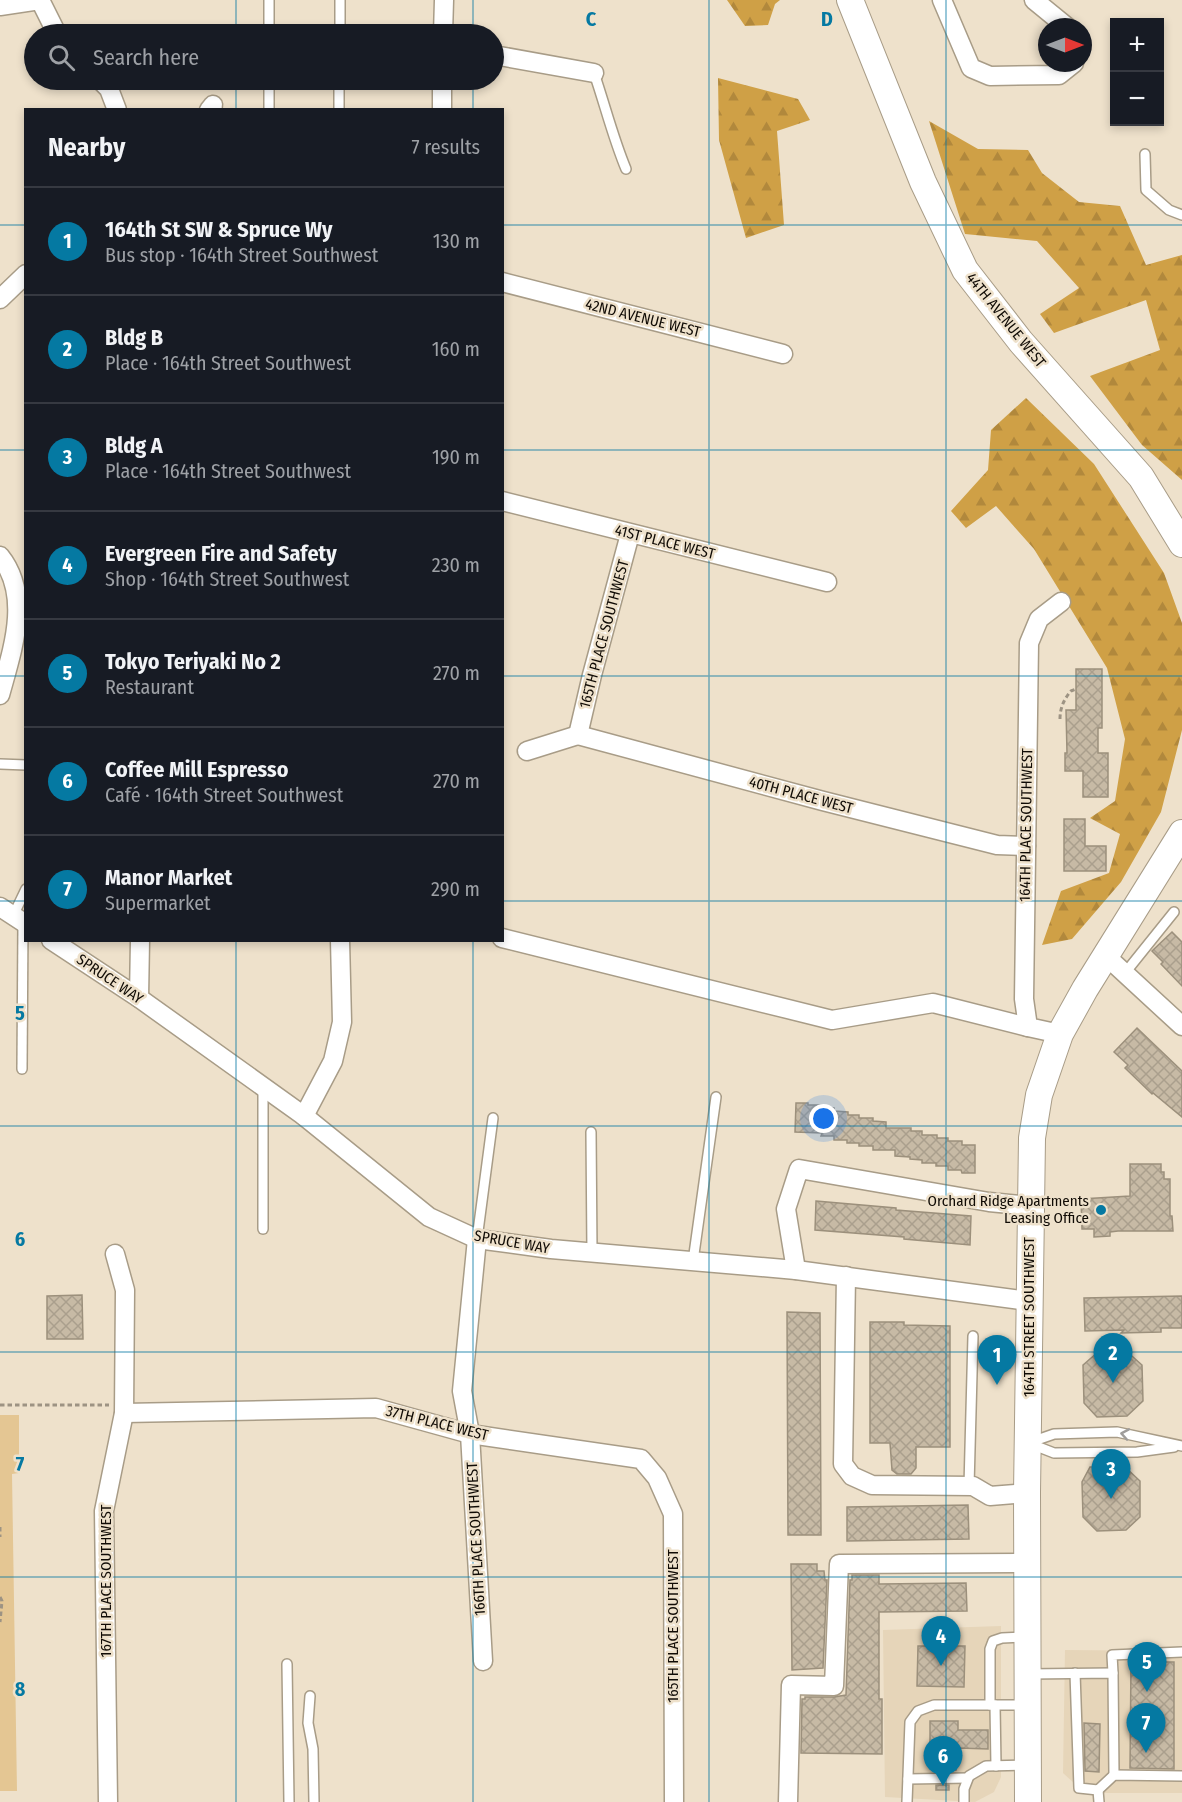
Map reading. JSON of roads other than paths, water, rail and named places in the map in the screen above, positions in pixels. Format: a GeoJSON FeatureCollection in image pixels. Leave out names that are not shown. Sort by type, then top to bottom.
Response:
{"type":"FeatureCollection","features":[{"type":"Feature","properties":{"kind":"main road","name":"44TH AVENUE WEST"},"geometry":{"type":"LineString","coordinates":[[850,0],[923,182],[965,270],[1022,342],[1140,477],[1182,544]]}},
{"type":"Feature","properties":{"kind":"main road","name":"164TH STREET SOUTHWEST"},"geometry":{"type":"LineString","coordinates":[[1028,1802],[1028,1301],[1032,1138],[1039,1095],[1060,1035],[1182,834]]}},
{"type":"Feature","properties":{"kind":"street"},"geometry":{"type":"LineString","coordinates":[[0,6],[40,0],[52,24]]}},
{"type":"Feature","properties":{"kind":"street"},"geometry":{"type":"LineString","coordinates":[[443,24],[444,0]]}},
{"type":"Feature","properties":{"kind":"street"},"geometry":{"type":"LineString","coordinates":[[942,0],[971,68],[990,76],[1059,75],[1063,72]]}},
{"type":"Feature","properties":{"kind":"street"},"geometry":{"type":"LineString","coordinates":[[1034,0],[1056,18]]}},
{"type":"Feature","properties":{"kind":"street"},"geometry":{"type":"LineString","coordinates":[[504,57],[594,73]]}},
{"type":"Feature","properties":{"kind":"street"},"geometry":{"type":"LineString","coordinates":[[110,90],[116,108]]}},
{"type":"Feature","properties":{"kind":"street"},"geometry":{"type":"LineString","coordinates":[[442,90],[442,108]]}},
{"type":"Feature","properties":{"kind":"street"},"geometry":{"type":"LineString","coordinates":[[0,299],[24,276]]}},
{"type":"Feature","properties":{"kind":"street","name":"42ND AVENUE WEST"},"geometry":{"type":"LineString","coordinates":[[504,283],[783,354]]}},
{"type":"Feature","properties":{"kind":"street","name":"41ST PLACE WEST"},"geometry":{"type":"LineString","coordinates":[[504,502],[827,582]]}},
{"type":"Feature","properties":{"kind":"street","name":"165TH PLACE SOUTHWEST"},"geometry":{"type":"LineString","coordinates":[[578,735],[630,534]]}},
{"type":"Feature","properties":{"kind":"street"},"geometry":{"type":"LineString","coordinates":[[0,695],[14,642],[18,602],[4,561]]}},
{"type":"Feature","properties":{"kind":"street","name":"164TH PLACE SOUTHWEST"},"geometry":{"type":"LineString","coordinates":[[1028,1027],[1024,999],[1029,643],[1039,619],[1060,602]]}},
{"type":"Feature","properties":{"kind":"street"},"geometry":{"type":"LineString","coordinates":[[527,751],[578,735]]}},
{"type":"Feature","properties":{"kind":"street","name":"40TH PLACE WEST"},"geometry":{"type":"LineString","coordinates":[[578,735],[986,842],[1007,846],[1026,846]]}},
{"type":"Feature","properties":{"kind":"street"},"geometry":{"type":"LineString","coordinates":[[504,938],[832,1020],[933,1003],[1060,1035]]}},
{"type":"Feature","properties":{"kind":"street","name":"SPRUCE WAY"},"geometry":{"type":"LineString","coordinates":[[54,942],[139,998],[304,1116],[429,1217],[477,1239],[592,1253],[796,1270],[1028,1301]]}},
{"type":"Feature","properties":{"kind":"street"},"geometry":{"type":"LineString","coordinates":[[139,998],[140,942]]}},
{"type":"Feature","properties":{"kind":"street"},"geometry":{"type":"LineString","coordinates":[[304,1116],[333,1061],[342,1022],[340,942]]}},
{"type":"Feature","properties":{"kind":"street"},"geometry":{"type":"LineString","coordinates":[[1106,956],[1182,1026]]}},
{"type":"Feature","properties":{"kind":"street"},"geometry":{"type":"LineString","coordinates":[[796,1270],[786,1209],[799,1169],[989,1202],[1030,1206]]}},
{"type":"Feature","properties":{"kind":"street","name":"166TH PLACE SOUTHWEST"},"geometry":{"type":"LineString","coordinates":[[477,1239],[462,1391],[470,1434],[483,1660]]}},
{"type":"Feature","properties":{"kind":"street","name":"167TH PLACE SOUTHWEST"},"geometry":{"type":"LineString","coordinates":[[108,1802],[104,1511],[124,1409],[125,1290],[115,1254]]}},
{"type":"Feature","properties":{"kind":"street"},"geometry":{"type":"LineString","coordinates":[[846,1276],[843,1464],[852,1476],[872,1485],[973,1486],[990,1496],[1027,1493]]}},
{"type":"Feature","properties":{"kind":"street","name":"37TH PLACE WEST"},"geometry":{"type":"LineString","coordinates":[[124,1409],[376,1408],[470,1434],[641,1459]]}},
{"type":"Feature","properties":{"kind":"street","name":"165TH PLACE SOUTHWEST"},"geometry":{"type":"LineString","coordinates":[[641,1459],[657,1478],[673,1514],[674,1802]]}},
{"type":"Feature","properties":{"kind":"street"},"geometry":{"type":"LineString","coordinates":[[788,1802],[791,1685],[834,1686],[839,1564],[1028,1563]]}},
{"type":"Feature","properties":{"kind":"lane"},"geometry":{"type":"LineString","coordinates":[[269,0],[269,24]]}},
{"type":"Feature","properties":{"kind":"lane"},"geometry":{"type":"LineString","coordinates":[[340,0],[340,24]]}},
{"type":"Feature","properties":{"kind":"lane"},"geometry":{"type":"LineString","coordinates":[[594,73],[613,138],[626,169]]}},
{"type":"Feature","properties":{"kind":"lane"},"geometry":{"type":"LineString","coordinates":[[269,90],[270,108]]}},
{"type":"Feature","properties":{"kind":"lane"},"geometry":{"type":"LineString","coordinates":[[339,90],[339,108]]}},
{"type":"Feature","properties":{"kind":"lane"},"geometry":{"type":"LineString","coordinates":[[1145,154],[1146,190],[1169,210],[1182,215]]}},
{"type":"Feature","properties":{"kind":"lane"},"geometry":{"type":"LineString","coordinates":[[0,764],[24,765]]}},
{"type":"Feature","properties":{"kind":"lane"},"geometry":{"type":"LineString","coordinates":[[22,1069],[21,970],[15,917],[24,894]]}},
{"type":"Feature","properties":{"kind":"lane"},"geometry":{"type":"LineString","coordinates":[[1125,973],[1174,912]]}},
{"type":"Feature","properties":{"kind":"lane"},"geometry":{"type":"LineString","coordinates":[[263,1087],[263,1229]]}},
{"type":"Feature","properties":{"kind":"lane"},"geometry":{"type":"LineString","coordinates":[[693,1261],[716,1097]]}},
{"type":"Feature","properties":{"kind":"lane"},"geometry":{"type":"LineString","coordinates":[[477,1239],[493,1119]]}},
{"type":"Feature","properties":{"kind":"lane"},"geometry":{"type":"LineString","coordinates":[[591,1132],[592,1253]]}},
{"type":"Feature","properties":{"kind":"lane"},"geometry":{"type":"LineString","coordinates":[[969,1486],[973,1336]]}},
{"type":"Feature","properties":{"kind":"lane"},"geometry":{"type":"LineString","coordinates":[[1028,1443],[1054,1434],[1117,1432],[1182,1446]]}},
{"type":"Feature","properties":{"kind":"lane"},"geometry":{"type":"LineString","coordinates":[[1028,1443],[1054,1453],[1137,1452],[1182,1446]]}},
{"type":"Feature","properties":{"kind":"lane"},"geometry":{"type":"LineString","coordinates":[[996,1766],[990,1648],[993,1641],[1002,1638],[1028,1637]]}},
{"type":"Feature","properties":{"kind":"lane"},"geometry":{"type":"LineString","coordinates":[[1099,1802],[1098,1790],[1114,1774],[1112,1655],[1182,1652]]}},
{"type":"Feature","properties":{"kind":"lane"},"geometry":{"type":"LineString","coordinates":[[287,1664],[289,1802]]}},
{"type":"Feature","properties":{"kind":"lane"},"geometry":{"type":"LineString","coordinates":[[1029,1674],[1113,1673]]}},
{"type":"Feature","properties":{"kind":"lane"},"geometry":{"type":"LineString","coordinates":[[1075,1674],[1079,1788],[1098,1790]]}},
{"type":"Feature","properties":{"kind":"lane"},"geometry":{"type":"LineString","coordinates":[[310,1696],[308,1724],[313,1749],[314,1802]]}},
{"type":"Feature","properties":{"kind":"lane"},"geometry":{"type":"LineString","coordinates":[[907,1802],[910,1722],[918,1711],[934,1705],[1029,1705]]}},
{"type":"Feature","properties":{"kind":"lane"},"geometry":{"type":"LineString","coordinates":[[908,1779],[968,1778],[986,1766],[1028,1765]]}},
{"type":"Feature","properties":{"kind":"lane"},"geometry":{"type":"LineString","coordinates":[[1114,1774],[1182,1776]]}},
{"type":"Feature","properties":{"kind":"lane"},"geometry":{"type":"LineString","coordinates":[[964,1802],[964,1789],[968,1778]]}},
{"type":"Feature","properties":{"kind":"place","name":"Orchard Ridge Apartments Leasing Office"},"geometry":{"type":"Point","coordinates":[1101,1210]}},
{"type":"Feature","properties":{"kind":"place","name":"Bldg B"},"geometry":{"type":"Point","coordinates":[1113,1383]}},
{"type":"Feature","properties":{"kind":"place","name":"164th St SW & Spruce Wy"},"geometry":{"type":"Point","coordinates":[997,1385]}},
{"type":"Feature","properties":{"kind":"place","name":"Bldg A"},"geometry":{"type":"Point","coordinates":[1111,1499]}},
{"type":"Feature","properties":{"kind":"place","name":"Evergreen Fire and Safety"},"geometry":{"type":"Point","coordinates":[941,1666]}},
{"type":"Feature","properties":{"kind":"place","name":"Tokyo Teriyaki No 2"},"geometry":{"type":"Point","coordinates":[1147,1692]}},
{"type":"Feature","properties":{"kind":"place","name":"Manor Market"},"geometry":{"type":"Point","coordinates":[1146,1753]}},
{"type":"Feature","properties":{"kind":"place","name":"Coffee Mill Espresso"},"geometry":{"type":"Point","coordinates":[943,1786]}}]}
